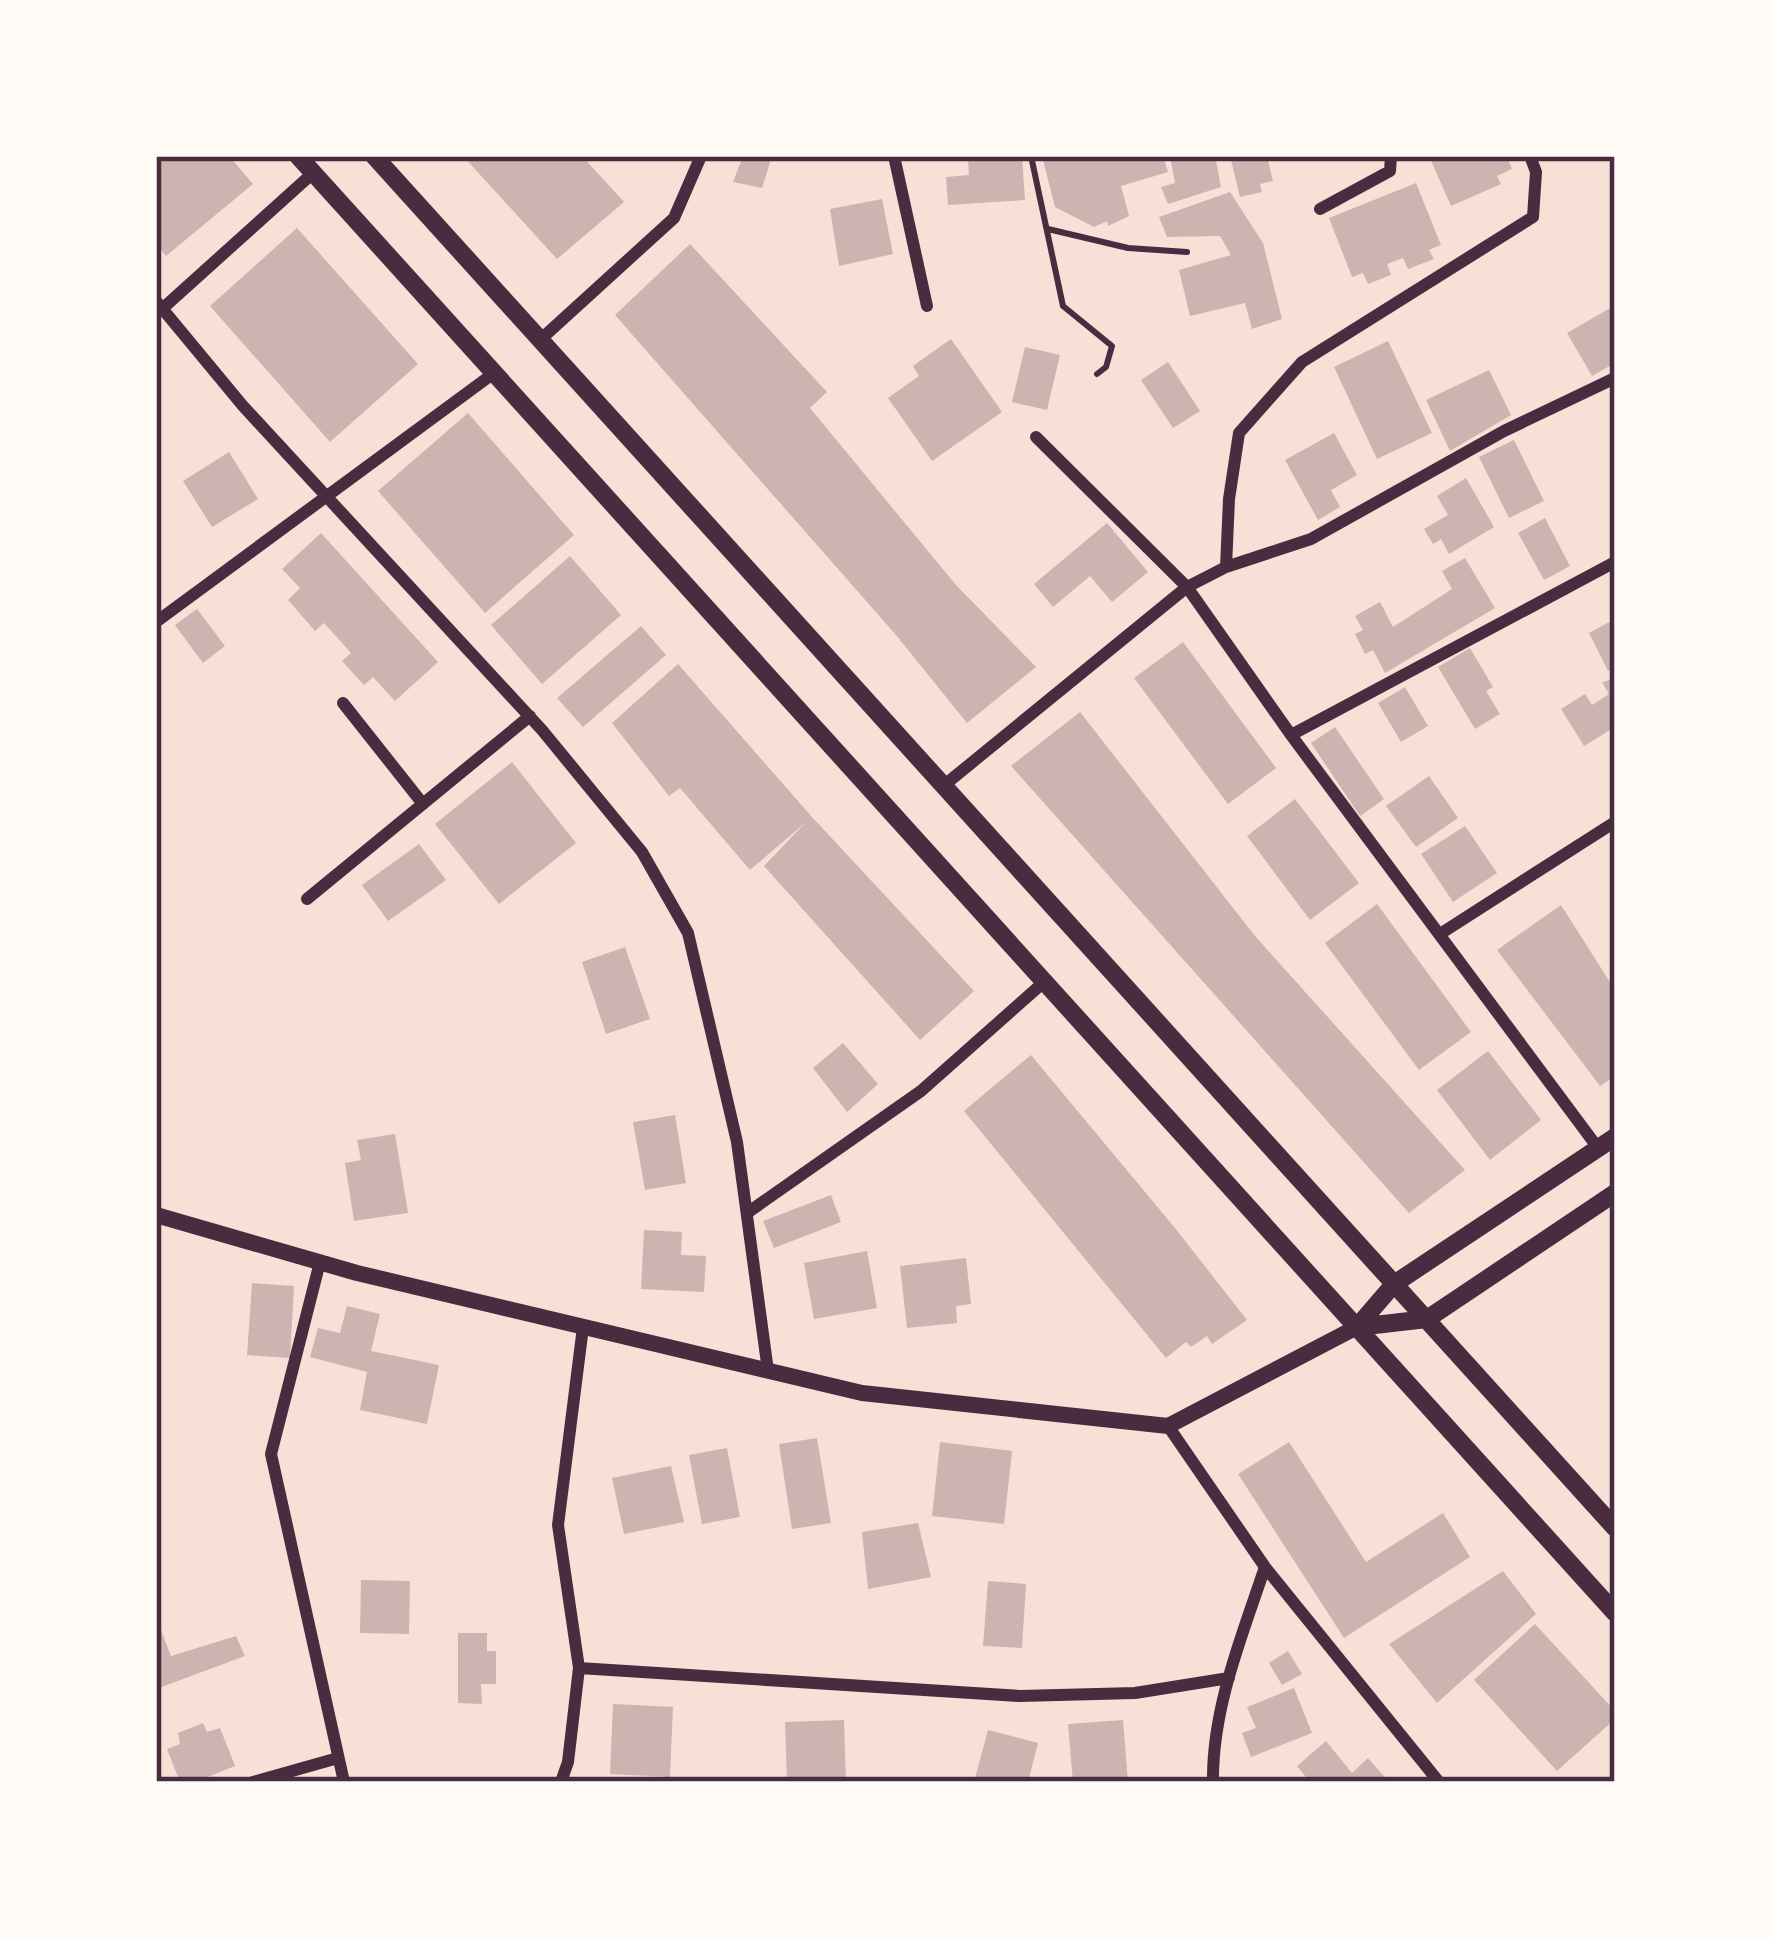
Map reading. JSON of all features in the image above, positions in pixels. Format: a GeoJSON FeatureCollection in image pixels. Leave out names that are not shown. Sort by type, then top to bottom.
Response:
{"type":"FeatureCollection","features":[{"type":"Feature","properties":{"kind":"main road"},"geometry":{"type":"LineString","coordinates":[[298,156],[1615,1613]]}},
{"type":"Feature","properties":{"kind":"main road"},"geometry":{"type":"LineString","coordinates":[[374,156],[1615,1528]]}},
{"type":"Feature","properties":{"kind":"main road"},"geometry":{"type":"LineString","coordinates":[[1357,1327],[1394,1284],[1606,1142]]}},
{"type":"Feature","properties":{"kind":"main road"},"geometry":{"type":"LineString","coordinates":[[1357,1327],[1426,1319],[1615,1193]]}},
{"type":"Feature","properties":{"kind":"street"},"geometry":{"type":"LineString","coordinates":[[540,340],[674,218],[701,156]]}},
{"type":"Feature","properties":{"kind":"street"},"geometry":{"type":"LineString","coordinates":[[894,156],[927,307]]}},
{"type":"Feature","properties":{"kind":"street"},"geometry":{"type":"LineString","coordinates":[[1320,209],[1390,171],[1391,156]]}},
{"type":"Feature","properties":{"kind":"street"},"geometry":{"type":"LineString","coordinates":[[1226,568],[1228,499],[1239,433],[1302,362],[1533,217],[1536,172],[1530,156]]}},
{"type":"Feature","properties":{"kind":"street"},"geometry":{"type":"LineString","coordinates":[[313,173],[159,305],[243,406],[530,716],[643,852],[688,934],[737,1142],[768,1371]]}},
{"type":"Feature","properties":{"kind":"street"},"geometry":{"type":"LineString","coordinates":[[156,622],[494,373]]}},
{"type":"Feature","properties":{"kind":"street"},"geometry":{"type":"LineString","coordinates":[[942,787],[1187,587],[1226,568],[1311,539],[1504,431],[1615,378]]}},
{"type":"Feature","properties":{"kind":"street"},"geometry":{"type":"LineString","coordinates":[[1036,437],[1187,587],[1440,934],[1606,1142]]}},
{"type":"Feature","properties":{"kind":"street"},"geometry":{"type":"LineString","coordinates":[[1291,735],[1615,562]]}},
{"type":"Feature","properties":{"kind":"street"},"geometry":{"type":"LineString","coordinates":[[343,703],[423,804]]}},
{"type":"Feature","properties":{"kind":"street"},"geometry":{"type":"LineString","coordinates":[[307,899],[530,716]]}},
{"type":"Feature","properties":{"kind":"street"},"geometry":{"type":"LineString","coordinates":[[1440,934],[1615,822]]}},
{"type":"Feature","properties":{"kind":"street"},"geometry":{"type":"LineString","coordinates":[[747,1213],[921,1091],[1043,982]]}},
{"type":"Feature","properties":{"kind":"street"},"geometry":{"type":"LineString","coordinates":[[156,1215],[320,1262],[862,1393],[1168,1426],[1357,1327]]}},
{"type":"Feature","properties":{"kind":"street"},"geometry":{"type":"LineString","coordinates":[[320,1262],[271,1454],[344,1782]]}},
{"type":"Feature","properties":{"kind":"street"},"geometry":{"type":"LineString","coordinates":[[561,1782],[568,1762],[579,1668],[558,1525],[583,1327]]}},
{"type":"Feature","properties":{"kind":"street"},"geometry":{"type":"LineString","coordinates":[[1168,1426],[1265,1567],[1439,1782]]}},
{"type":"Feature","properties":{"kind":"street"},"geometry":{"type":"LineString","coordinates":[[1214,1782],[1213,1748],[1229,1678],[1265,1567]]}},
{"type":"Feature","properties":{"kind":"street"},"geometry":{"type":"LineString","coordinates":[[579,1668],[1020,1696],[1135,1693],[1229,1678]]}},
{"type":"Feature","properties":{"kind":"street"},"geometry":{"type":"LineString","coordinates":[[253,1782],[338,1758]]}},
{"type":"Feature","properties":{"kind":"path"},"geometry":{"type":"LineString","coordinates":[[1031,156],[1064,306],[1112,346],[1106,367],[1097,374]]}},
{"type":"Feature","properties":{"kind":"path"},"geometry":{"type":"LineString","coordinates":[[1048,229],[1128,248],[1187,252]]}},
{"type":"Feature","properties":{"kind":"building"},"geometry":{"type":"Polygon","coordinates":[[[156,156],[229,156],[253,184],[166,256],[156,244],[156,156]]]}},
{"type":"Feature","properties":{"kind":"building"},"geometry":{"type":"Polygon","coordinates":[[[463,156],[582,156],[624,202],[557,259],[463,156]]]}},
{"type":"Feature","properties":{"kind":"building"},"geometry":{"type":"Polygon","coordinates":[[[743,156],[772,156],[762,188],[733,182],[743,156]]]}},
{"type":"Feature","properties":{"kind":"building"},"geometry":{"type":"Polygon","coordinates":[[[1022,156],[1025,200],[948,205],[946,177],[969,175],[968,160],[1022,156]]]}},
{"type":"Feature","properties":{"kind":"building"},"geometry":{"type":"Polygon","coordinates":[[[1042,156],[1163,156],[1168,172],[1121,186],[1129,216],[1094,227],[1055,207],[1042,156]]]}},
{"type":"Feature","properties":{"kind":"building"},"geometry":{"type":"Polygon","coordinates":[[[1170,156],[1215,156],[1221,187],[1168,204],[1161,187],[1175,183],[1170,156]]]}},
{"type":"Feature","properties":{"kind":"building"},"geometry":{"type":"Polygon","coordinates":[[[1230,156],[1267,156],[1273,181],[1260,184],[1262,192],[1240,197],[1230,156]]]}},
{"type":"Feature","properties":{"kind":"building"},"geometry":{"type":"Polygon","coordinates":[[[1429,156],[1507,156],[1512,169],[1497,176],[1501,184],[1451,206],[1429,156]]]}},
{"type":"Feature","properties":{"kind":"building"},"geometry":{"type":"Polygon","coordinates":[[[1416,183],[1441,245],[1429,250],[1434,259],[1408,269],[1403,258],[1387,264],[1391,275],[1368,284],[1363,273],[1352,277],[1329,218],[1416,183]]]}},
{"type":"Feature","properties":{"kind":"building"},"geometry":{"type":"Polygon","coordinates":[[[1230,192],[1263,243],[1282,319],[1252,329],[1245,303],[1190,316],[1179,270],[1231,255],[1220,236],[1167,237],[1159,217],[1230,192]]]}},
{"type":"Feature","properties":{"kind":"building"},"geometry":{"type":"Polygon","coordinates":[[[882,199],[893,254],[839,266],[830,209],[882,199]]]}},
{"type":"Feature","properties":{"kind":"building"},"geometry":{"type":"Polygon","coordinates":[[[297,228],[418,364],[330,442],[210,306],[297,228]]]}},
{"type":"Feature","properties":{"kind":"building"},"geometry":{"type":"Polygon","coordinates":[[[690,244],[827,392],[810,408],[956,585],[1036,667],[967,723],[896,635],[615,315],[690,244]]]}},
{"type":"Feature","properties":{"kind":"building"},"geometry":{"type":"Polygon","coordinates":[[[1612,307],[1615,363],[1592,376],[1567,333],[1612,307]]]}},
{"type":"Feature","properties":{"kind":"building"},"geometry":{"type":"Polygon","coordinates":[[[951,339],[1002,412],[932,461],[888,398],[919,376],[913,366],[951,339]]]}},
{"type":"Feature","properties":{"kind":"building"},"geometry":{"type":"Polygon","coordinates":[[[1388,341],[1432,433],[1377,459],[1334,367],[1388,341]]]}},
{"type":"Feature","properties":{"kind":"building"},"geometry":{"type":"Polygon","coordinates":[[[1025,347],[1060,355],[1047,410],[1012,402],[1025,347]]]}},
{"type":"Feature","properties":{"kind":"building"},"geometry":{"type":"Polygon","coordinates":[[[1168,362],[1200,411],[1173,428],[1141,380],[1168,362]]]}},
{"type":"Feature","properties":{"kind":"building"},"geometry":{"type":"Polygon","coordinates":[[[1489,370],[1511,415],[1450,451],[1426,400],[1489,370]]]}},
{"type":"Feature","properties":{"kind":"building"},"geometry":{"type":"Polygon","coordinates":[[[468,413],[574,535],[485,613],[378,491],[468,413]]]}},
{"type":"Feature","properties":{"kind":"building"},"geometry":{"type":"Polygon","coordinates":[[[1334,433],[1357,475],[1331,490],[1340,507],[1318,520],[1285,460],[1334,433]]]}},
{"type":"Feature","properties":{"kind":"building"},"geometry":{"type":"Polygon","coordinates":[[[1514,440],[1544,501],[1509,518],[1479,457],[1514,440]]]}},
{"type":"Feature","properties":{"kind":"building"},"geometry":{"type":"Polygon","coordinates":[[[229,452],[258,499],[212,527],[183,481],[229,452]]]}},
{"type":"Feature","properties":{"kind":"building"},"geometry":{"type":"Polygon","coordinates":[[[1466,478],[1494,527],[1449,554],[1441,539],[1433,544],[1424,529],[1448,515],[1437,496],[1466,478]]]}},
{"type":"Feature","properties":{"kind":"building"},"geometry":{"type":"Polygon","coordinates":[[[1545,518],[1570,566],[1544,580],[1518,533],[1545,518]]]}},
{"type":"Feature","properties":{"kind":"building"},"geometry":{"type":"Polygon","coordinates":[[[1107,523],[1148,572],[1112,602],[1090,576],[1053,607],[1034,584],[1107,523]]]}},
{"type":"Feature","properties":{"kind":"building"},"geometry":{"type":"Polygon","coordinates":[[[321,533],[438,662],[395,701],[373,677],[364,685],[342,661],[351,653],[324,623],[315,631],[288,600],[300,588],[282,569],[321,533]]]}},
{"type":"Feature","properties":{"kind":"building"},"geometry":{"type":"Polygon","coordinates":[[[570,556],[621,615],[542,684],[491,625],[570,556]]]}},
{"type":"Feature","properties":{"kind":"building"},"geometry":{"type":"Polygon","coordinates":[[[1465,558],[1495,608],[1385,673],[1373,650],[1365,654],[1355,634],[1363,630],[1355,616],[1380,602],[1393,627],[1452,589],[1442,571],[1465,558]]]}},
{"type":"Feature","properties":{"kind":"building"},"geometry":{"type":"Polygon","coordinates":[[[197,609],[225,646],[203,663],[175,625],[197,609]]]}},
{"type":"Feature","properties":{"kind":"building"},"geometry":{"type":"Polygon","coordinates":[[[1615,619],[1615,668],[1608,671],[1589,633],[1615,619]]]}},
{"type":"Feature","properties":{"kind":"building"},"geometry":{"type":"Polygon","coordinates":[[[641,626],[666,655],[583,727],[557,698],[641,626]]]}},
{"type":"Feature","properties":{"kind":"building"},"geometry":{"type":"Polygon","coordinates":[[[1183,642],[1276,768],[1228,804],[1134,678],[1183,642]]]}},
{"type":"Feature","properties":{"kind":"building"},"geometry":{"type":"Polygon","coordinates":[[[1470,648],[1493,687],[1486,691],[1500,714],[1475,729],[1438,667],[1470,648]]]}},
{"type":"Feature","properties":{"kind":"building"},"geometry":{"type":"Polygon","coordinates":[[[678,664],[974,991],[920,1040],[764,866],[805,823],[750,870],[680,788],[669,796],[612,723],[678,664]]]}},
{"type":"Feature","properties":{"kind":"building"},"geometry":{"type":"Polygon","coordinates":[[[1615,679],[1615,727],[1584,746],[1561,709],[1585,694],[1592,705],[1609,694],[1602,682],[1615,679]]]}},
{"type":"Feature","properties":{"kind":"building"},"geometry":{"type":"Polygon","coordinates":[[[1405,687],[1428,726],[1401,742],[1378,703],[1405,687]]]}},
{"type":"Feature","properties":{"kind":"building"},"geometry":{"type":"Polygon","coordinates":[[[1080,712],[1255,936],[1465,1170],[1409,1213],[1011,766],[1080,712]]]}},
{"type":"Feature","properties":{"kind":"building"},"geometry":{"type":"Polygon","coordinates":[[[1335,727],[1384,799],[1360,816],[1311,743],[1335,727]]]}},
{"type":"Feature","properties":{"kind":"building"},"geometry":{"type":"Polygon","coordinates":[[[512,762],[576,843],[499,904],[435,824],[512,762]]]}},
{"type":"Feature","properties":{"kind":"building"},"geometry":{"type":"Polygon","coordinates":[[[1429,776],[1458,818],[1416,847],[1386,806],[1429,776]]]}},
{"type":"Feature","properties":{"kind":"building"},"geometry":{"type":"Polygon","coordinates":[[[1295,799],[1359,883],[1310,920],[1247,836],[1295,799]]]}},
{"type":"Feature","properties":{"kind":"building"},"geometry":{"type":"Polygon","coordinates":[[[1465,826],[1497,873],[1453,902],[1421,854],[1465,826]]]}},
{"type":"Feature","properties":{"kind":"building"},"geometry":{"type":"Polygon","coordinates":[[[419,844],[446,880],[388,921],[362,885],[419,844]]]}},
{"type":"Feature","properties":{"kind":"building"},"geometry":{"type":"Polygon","coordinates":[[[1377,904],[1471,1032],[1419,1070],[1325,943],[1377,904]]]}},
{"type":"Feature","properties":{"kind":"building"},"geometry":{"type":"Polygon","coordinates":[[[1561,905],[1615,990],[1615,1076],[1600,1086],[1497,950],[1561,905]]]}},
{"type":"Feature","properties":{"kind":"building"},"geometry":{"type":"Polygon","coordinates":[[[625,947],[650,1019],[606,1034],[582,962],[625,947]]]}},
{"type":"Feature","properties":{"kind":"building"},"geometry":{"type":"Polygon","coordinates":[[[843,1043],[878,1084],[847,1112],[813,1068],[843,1043]]]}},
{"type":"Feature","properties":{"kind":"building"},"geometry":{"type":"Polygon","coordinates":[[[1488,1051],[1541,1120],[1490,1160],[1437,1090],[1488,1051]]]}},
{"type":"Feature","properties":{"kind":"building"},"geometry":{"type":"Polygon","coordinates":[[[1031,1055],[1247,1320],[1212,1344],[1207,1336],[1191,1347],[1186,1342],[1166,1358],[964,1111],[1031,1055]]]}},
{"type":"Feature","properties":{"kind":"building"},"geometry":{"type":"Polygon","coordinates":[[[675,1115],[686,1183],[645,1190],[633,1122],[675,1115]]]}},
{"type":"Feature","properties":{"kind":"building"},"geometry":{"type":"Polygon","coordinates":[[[395,1134],[408,1213],[354,1221],[345,1163],[361,1160],[357,1140],[395,1134]]]}},
{"type":"Feature","properties":{"kind":"building"},"geometry":{"type":"Polygon","coordinates":[[[831,1195],[841,1222],[774,1248],[763,1221],[831,1195]]]}},
{"type":"Feature","properties":{"kind":"building"},"geometry":{"type":"Polygon","coordinates":[[[644,1230],[682,1232],[681,1255],[706,1256],[704,1292],[641,1289],[644,1230]]]}},
{"type":"Feature","properties":{"kind":"building"},"geometry":{"type":"Polygon","coordinates":[[[867,1251],[877,1308],[814,1319],[804,1263],[867,1251]]]}},
{"type":"Feature","properties":{"kind":"building"},"geometry":{"type":"Polygon","coordinates":[[[966,1258],[971,1304],[956,1306],[957,1323],[907,1328],[900,1266],[966,1258]]]}},
{"type":"Feature","properties":{"kind":"building"},"geometry":{"type":"Polygon","coordinates":[[[252,1283],[294,1286],[290,1358],[247,1355],[252,1283]]]}},
{"type":"Feature","properties":{"kind":"building"},"geometry":{"type":"Polygon","coordinates":[[[347,1306],[380,1314],[371,1351],[439,1365],[427,1424],[360,1410],[367,1372],[310,1357],[318,1328],[340,1333],[347,1306]]]}},
{"type":"Feature","properties":{"kind":"building"},"geometry":{"type":"Polygon","coordinates":[[[817,1438],[831,1523],[792,1529],[779,1444],[817,1438]]]}},
{"type":"Feature","properties":{"kind":"building"},"geometry":{"type":"Polygon","coordinates":[[[940,1442],[1012,1451],[1004,1524],[932,1516],[940,1442]]]}},
{"type":"Feature","properties":{"kind":"building"},"geometry":{"type":"Polygon","coordinates":[[[1289,1442],[1366,1562],[1443,1513],[1470,1557],[1344,1638],[1238,1474],[1289,1442]]]}},
{"type":"Feature","properties":{"kind":"building"},"geometry":{"type":"Polygon","coordinates":[[[727,1448],[740,1517],[702,1524],[689,1455],[727,1448]]]}},
{"type":"Feature","properties":{"kind":"building"},"geometry":{"type":"Polygon","coordinates":[[[671,1466],[684,1522],[624,1534],[612,1478],[671,1466]]]}},
{"type":"Feature","properties":{"kind":"building"},"geometry":{"type":"Polygon","coordinates":[[[918,1523],[931,1577],[868,1589],[862,1532],[918,1523]]]}},
{"type":"Feature","properties":{"kind":"building"},"geometry":{"type":"Polygon","coordinates":[[[1503,1571],[1536,1614],[1437,1703],[1389,1644],[1503,1571]]]}},
{"type":"Feature","properties":{"kind":"building"},"geometry":{"type":"Polygon","coordinates":[[[361,1580],[410,1581],[409,1634],[360,1633],[361,1580]]]}},
{"type":"Feature","properties":{"kind":"building"},"geometry":{"type":"Polygon","coordinates":[[[988,1581],[1026,1584],[1022,1648],[983,1646],[988,1581]]]}},
{"type":"Feature","properties":{"kind":"building"},"geometry":{"type":"Polygon","coordinates":[[[156,1617],[171,1656],[236,1636],[245,1656],[156,1689],[156,1617]]]}},
{"type":"Feature","properties":{"kind":"building"},"geometry":{"type":"Polygon","coordinates":[[[1535,1624],[1615,1711],[1615,1719],[1557,1771],[1474,1680],[1535,1624]]]}},
{"type":"Feature","properties":{"kind":"building"},"geometry":{"type":"Polygon","coordinates":[[[458,1633],[487,1633],[487,1651],[496,1651],[496,1684],[481,1684],[482,1704],[458,1703],[458,1633]]]}},
{"type":"Feature","properties":{"kind":"building"},"geometry":{"type":"Polygon","coordinates":[[[1288,1651],[1302,1674],[1282,1685],[1269,1663],[1288,1651]]]}},
{"type":"Feature","properties":{"kind":"building"},"geometry":{"type":"Polygon","coordinates":[[[1294,1688],[1312,1733],[1251,1757],[1242,1733],[1256,1728],[1247,1707],[1294,1688]]]}},
{"type":"Feature","properties":{"kind":"building"},"geometry":{"type":"Polygon","coordinates":[[[613,1704],[673,1707],[670,1777],[610,1774],[613,1704]]]}},
{"type":"Feature","properties":{"kind":"building"},"geometry":{"type":"Polygon","coordinates":[[[844,1720],[846,1782],[787,1782],[785,1722],[844,1720]]]}},
{"type":"Feature","properties":{"kind":"building"},"geometry":{"type":"Polygon","coordinates":[[[1123,1720],[1128,1782],[1073,1782],[1068,1724],[1123,1720]]]}},
{"type":"Feature","properties":{"kind":"building"},"geometry":{"type":"Polygon","coordinates":[[[203,1723],[207,1732],[220,1728],[235,1766],[195,1782],[180,1782],[167,1749],[180,1744],[178,1733],[203,1723]]]}},
{"type":"Feature","properties":{"kind":"building"},"geometry":{"type":"Polygon","coordinates":[[[988,1730],[1038,1743],[1028,1782],[974,1782],[988,1730]]]}},
{"type":"Feature","properties":{"kind":"building"},"geometry":{"type":"Polygon","coordinates":[[[1326,1741],[1352,1773],[1368,1758],[1389,1782],[1310,1782],[1297,1766],[1326,1741]]]}}]}
